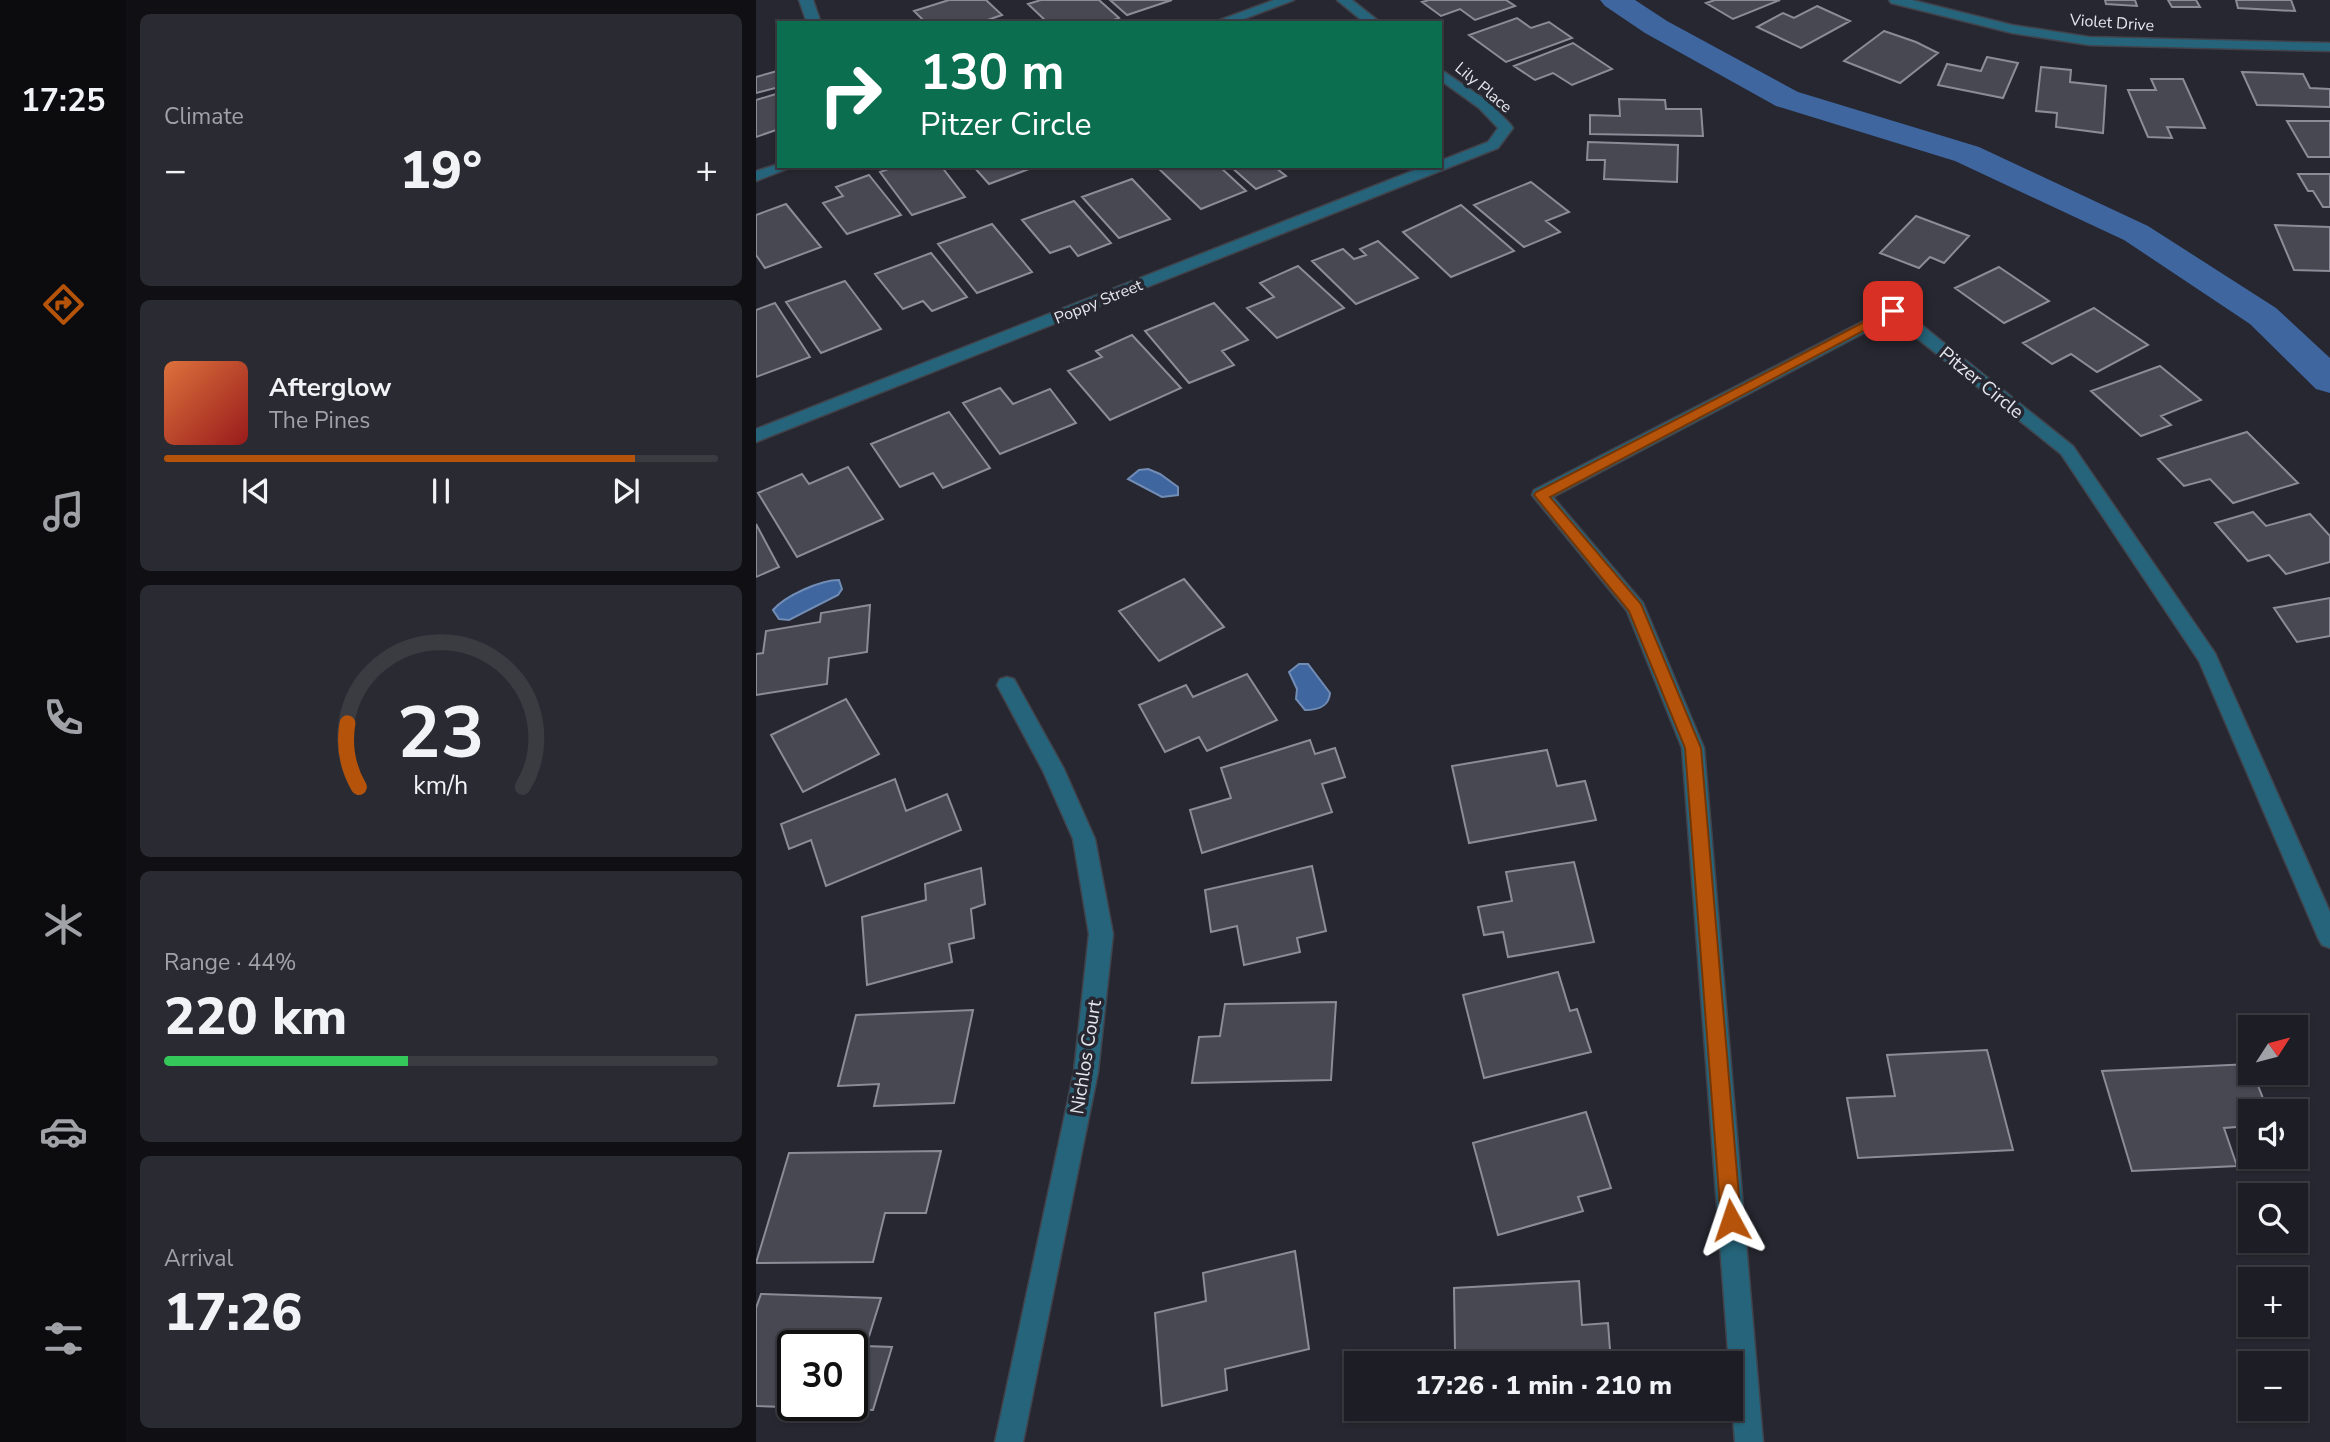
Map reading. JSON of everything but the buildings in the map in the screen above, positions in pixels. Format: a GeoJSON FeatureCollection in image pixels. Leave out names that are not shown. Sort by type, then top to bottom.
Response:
{"type":"FeatureCollection","features":[{"type":"Feature","properties":{"kind":"street"},"geometry":{"type":"LineString","coordinates":[[806,0],[813,21]]}},
{"type":"Feature","properties":{"kind":"street"},"geometry":{"type":"LineString","coordinates":[[1225,21],[1287,0]]}},
{"type":"Feature","properties":{"kind":"street"},"geometry":{"type":"LineString","coordinates":[[1344,0],[1371,21]]}},
{"type":"Feature","properties":{"kind":"street","name":"Violet Drive"},"geometry":{"type":"LineString","coordinates":[[1896,0],[2012,29],[2089,41],[2330,47]]}},
{"type":"Feature","properties":{"kind":"street","name":"Lily Place"},"geometry":{"type":"LineString","coordinates":[[1442,74],[1483,105],[1506,128]]}},
{"type":"Feature","properties":{"kind":"street","name":"Poppy Street"},"geometry":{"type":"LineString","coordinates":[[1442,165],[1493,145],[1506,128]]}},
{"type":"Feature","properties":{"kind":"street"},"geometry":{"type":"LineString","coordinates":[[756,176],[781,168]]}},
{"type":"Feature","properties":{"kind":"street","name":"Poppy Street"},"geometry":{"type":"LineString","coordinates":[[756,436],[1435,168]]}},
{"type":"Feature","properties":{"kind":"street","name":"Pitzer Circle"},"geometry":{"type":"LineString","coordinates":[[1749,1442],[1693,748],[1636,608],[1541,495],[1893,311],[2067,450],[2208,658],[2330,938]]}},
{"type":"Feature","properties":{"kind":"street","name":"Nichlos Court"},"geometry":{"type":"LineString","coordinates":[[1007,685],[1053,769],[1084,839],[1101,934],[1086,1072],[1009,1442]]}},
{"type":"Feature","properties":{"kind":"water"},"geometry":{"type":"Polygon","coordinates":[[[1148,469],[1178,487],[1178,495],[1162,497],[1128,479],[1139,470],[1148,469]]]}},
{"type":"Feature","properties":{"kind":"water"},"geometry":{"type":"Polygon","coordinates":[[[839,580],[842,589],[838,595],[789,620],[779,619],[773,610],[803,590],[839,580]]]}},
{"type":"Feature","properties":{"kind":"water"},"geometry":{"type":"Polygon","coordinates":[[[1299,664],[1308,664],[1330,693],[1328,702],[1322,707],[1305,710],[1296,699],[1297,689],[1289,672],[1299,664]]]}},
{"type":"Feature","properties":{"kind":"waterway"},"geometry":{"type":"LineString","coordinates":[[1615,0],[1656,27],[1787,99],[1967,154],[2136,233],[2263,316],[2330,380]]}},
{"type":"Feature","properties":{"kind":"route"},"geometry":{"type":"LineString","coordinates":[[1731,1220],[1693,748],[1636,608],[1541,495],[1893,311]]}}]}
